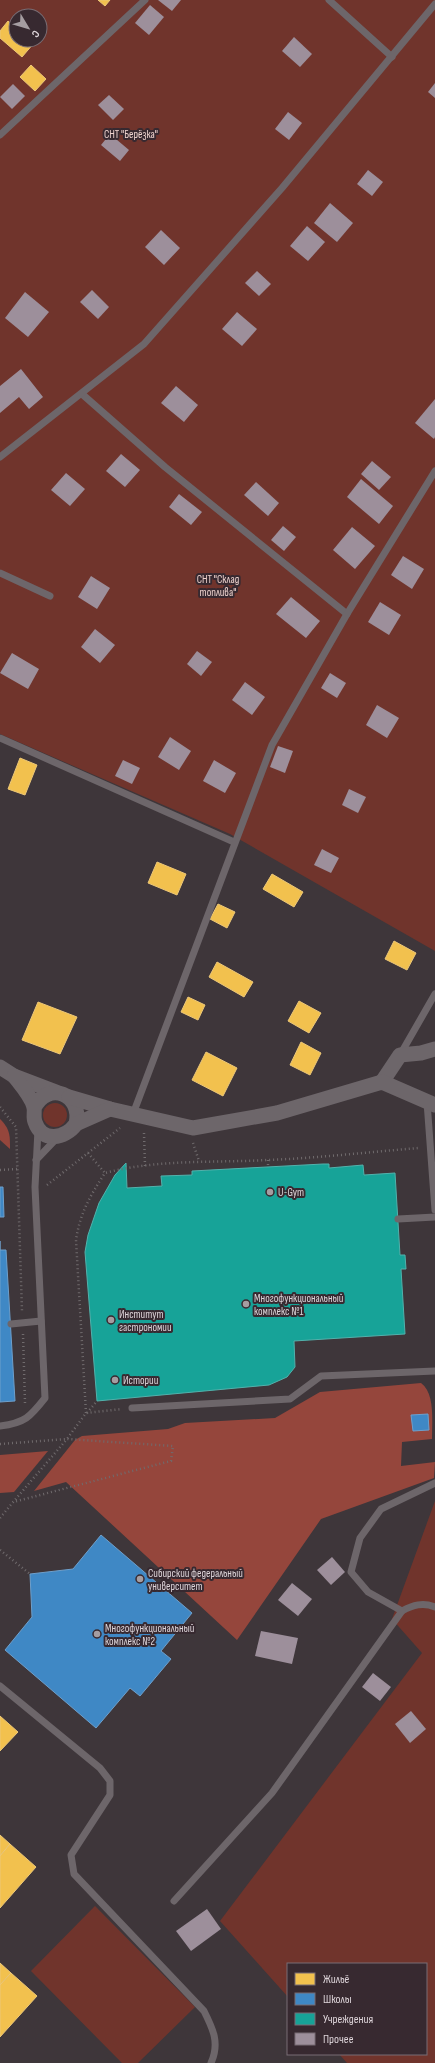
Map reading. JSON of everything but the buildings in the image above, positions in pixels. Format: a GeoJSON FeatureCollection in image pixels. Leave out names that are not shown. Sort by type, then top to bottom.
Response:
{"type":"FeatureCollection","features":[{"type":"Feature","properties":{"kind":"street"},"geometry":{"type":"LineString","coordinates":[[382,1082],[400,1055],[421,1053],[435,1048]]}},
{"type":"Feature","properties":{"kind":"street"},"geometry":{"type":"LineString","coordinates":[[0,1067],[14,1076],[63,1095],[110,1109],[193,1128],[277,1113],[382,1082],[431,1103]]}},
{"type":"Feature","properties":{"kind":"street"},"geometry":{"type":"LineString","coordinates":[[14,1076],[26,1091],[34,1108],[34,1122],[38,1129],[50,1137],[58,1137],[71,1130],[76,1124],[110,1109]]}},
{"type":"Feature","properties":{"kind":"street"},"geometry":{"type":"LineString","coordinates":[[34,1108],[43,1097],[63,1095]]}},
{"type":"Feature","properties":{"kind":"street"},"geometry":{"type":"LineString","coordinates":[[63,1095],[77,1109],[76,1124]]}},
{"type":"Feature","properties":{"kind":"lane"},"geometry":{"type":"LineString","coordinates":[[0,135],[145,0]]}},
{"type":"Feature","properties":{"kind":"lane"},"geometry":{"type":"LineString","coordinates":[[329,0],[392,57]]}},
{"type":"Feature","properties":{"kind":"lane"},"geometry":{"type":"LineString","coordinates":[[0,457],[144,344],[282,188],[435,4]]}},
{"type":"Feature","properties":{"kind":"lane"},"geometry":{"type":"LineString","coordinates":[[82,394],[165,467],[347,614]]}},
{"type":"Feature","properties":{"kind":"lane"},"geometry":{"type":"LineString","coordinates":[[133,1114],[234,842],[272,745],[347,614],[435,471]]}},
{"type":"Feature","properties":{"kind":"lane"},"geometry":{"type":"LineString","coordinates":[[0,573],[50,596]]}},
{"type":"Feature","properties":{"kind":"lane"},"geometry":{"type":"LineString","coordinates":[[0,738],[234,842]]}},
{"type":"Feature","properties":{"kind":"lane"},"geometry":{"type":"LineString","coordinates":[[400,1055],[435,994]]}},
{"type":"Feature","properties":{"kind":"lane"},"geometry":{"type":"LineString","coordinates":[[431,1103],[435,1210]]}},
{"type":"Feature","properties":{"kind":"lane"},"geometry":{"type":"LineString","coordinates":[[0,1426],[22,1422],[34,1412],[45,1398],[35,1187],[38,1129]]}},
{"type":"Feature","properties":{"kind":"lane"},"geometry":{"type":"LineString","coordinates":[[36,1160],[58,1137]]}},
{"type":"Feature","properties":{"kind":"lane"},"geometry":{"type":"LineString","coordinates":[[398,1219],[435,1217]]}},
{"type":"Feature","properties":{"kind":"lane"},"geometry":{"type":"LineString","coordinates":[[11,1324],[41,1321]]}},
{"type":"Feature","properties":{"kind":"lane"},"geometry":{"type":"LineString","coordinates":[[132,1408],[290,1399],[321,1376],[435,1371]]}},
{"type":"Feature","properties":{"kind":"lane"},"geometry":{"type":"LineString","coordinates":[[402,1611],[368,1592],[350,1572],[360,1538],[381,1509],[435,1483]]}},
{"type":"Feature","properties":{"kind":"lane"},"geometry":{"type":"LineString","coordinates":[[174,1901],[272,1793],[402,1611],[413,1604],[430,1605],[435,1607]]}},
{"type":"Feature","properties":{"kind":"lane"},"geometry":{"type":"LineString","coordinates":[[0,1686],[100,1768],[110,1781],[110,1795],[71,1855],[74,1874],[204,2011],[214,2030],[216,2052],[211,2063]]}},
{"type":"Feature","properties":{"kind":"path"},"geometry":{"type":"LineString","coordinates":[[0,1107],[16,1127],[25,1411]]}},
{"type":"Feature","properties":{"kind":"path"},"geometry":{"type":"LineString","coordinates":[[18,1187],[35,1187],[46,1185],[122,1127]]}},
{"type":"Feature","properties":{"kind":"path"},"geometry":{"type":"LineString","coordinates":[[137,1131],[151,1134]]}},
{"type":"Feature","properties":{"kind":"path"},"geometry":{"type":"LineString","coordinates":[[144,1132],[145,1166]]}},
{"type":"Feature","properties":{"kind":"path"},"geometry":{"type":"LineString","coordinates":[[190,1142],[194,1144],[199,1161]]}},
{"type":"Feature","properties":{"kind":"path"},"geometry":{"type":"LineString","coordinates":[[86,1414],[76,1240],[79,1219],[91,1193],[105,1173],[145,1166],[199,1161],[268,1160],[432,1148]]}},
{"type":"Feature","properties":{"kind":"path"},"geometry":{"type":"LineString","coordinates":[[88,1153],[105,1173]]}},
{"type":"Feature","properties":{"kind":"path"},"geometry":{"type":"LineString","coordinates":[[268,1160],[268,1167]]}},
{"type":"Feature","properties":{"kind":"path"},"geometry":{"type":"LineString","coordinates":[[0,1170],[18,1169]]}},
{"type":"Feature","properties":{"kind":"path"},"geometry":{"type":"LineString","coordinates":[[0,1518],[97,1401]]}},
{"type":"Feature","properties":{"kind":"path"},"geometry":{"type":"LineString","coordinates":[[86,1414],[132,1408]]}},
{"type":"Feature","properties":{"kind":"path"},"geometry":{"type":"LineString","coordinates":[[0,1444],[67,1439],[173,1446],[171,1461],[13,1502]]}},
{"type":"Feature","properties":{"kind":"path"},"geometry":{"type":"LineString","coordinates":[[0,1550],[30,1574]]}},
{"type":"Feature","properties":{"kind":"green space","name":"СНТ \"Склад топлива\""},"geometry":{"type":"Polygon","coordinates":[[[0,0],[435,0],[435,951],[230,834],[0,734],[0,0]]]}},
{"type":"Feature","properties":{"kind":"green space"},"geometry":{"type":"Polygon","coordinates":[[[55,1103],[63,1107],[67,1115],[63,1123],[55,1127],[47,1123],[43,1115],[47,1107],[55,1103]]]}},
{"type":"Feature","properties":{"kind":"green space"},"geometry":{"type":"Polygon","coordinates":[[[435,1501],[435,2063],[347,2063],[340,2055],[427,2055],[427,1963],[287,1963],[287,1996],[220,1921],[422,1653],[392,1619],[435,1501]]]}},
{"type":"Feature","properties":{"kind":"green space"},"geometry":{"type":"Polygon","coordinates":[[[95,1906],[195,2007],[138,2063],[122,2063],[31,1971],[95,1906]]]}},
{"type":"Feature","properties":{"kind":"shaded area"},"geometry":{"type":"Polygon","coordinates":[[[0,1119],[9,1132],[10,1149],[0,1140],[0,1119]]]}},
{"type":"Feature","properties":{"kind":"shaded area"},"geometry":{"type":"Polygon","coordinates":[[[421,1383],[429,1393],[431,1400],[432,1439],[402,1442],[401,1466],[435,1462],[434,1478],[321,1519],[237,1640],[66,1482],[34,1491],[75,1440],[82,1436],[168,1429],[185,1423],[275,1418],[320,1392],[421,1383]]]}},
{"type":"Feature","properties":{"kind":"shaded area"},"geometry":{"type":"Polygon","coordinates":[[[48,1451],[14,1492],[0,1493],[0,1455],[48,1451]]]}},
{"type":"Feature","properties":{"kind":"place","name":"U-Gym"},"geometry":{"type":"Point","coordinates":[270,1192]}},
{"type":"Feature","properties":{"kind":"place","name":"Многофункциональный комплекс №1"},"geometry":{"type":"Point","coordinates":[246,1304]}},
{"type":"Feature","properties":{"kind":"place","name":"Институт гастрономии"},"geometry":{"type":"Point","coordinates":[111,1320]}},
{"type":"Feature","properties":{"kind":"place","name":"Истории"},"geometry":{"type":"Point","coordinates":[115,1380]}},
{"type":"Feature","properties":{"kind":"place","name":"Сибирский федеральный университет"},"geometry":{"type":"Point","coordinates":[140,1579]}},
{"type":"Feature","properties":{"kind":"place","name":"Многофункциональный комплекс №2"},"geometry":{"type":"Point","coordinates":[97,1634]}},
{"type":"Feature","properties":{"kind":"park label","name":"СНТ \"Берёзка\""},"geometry":{"type":"Point","coordinates":[131,134]}}]}
